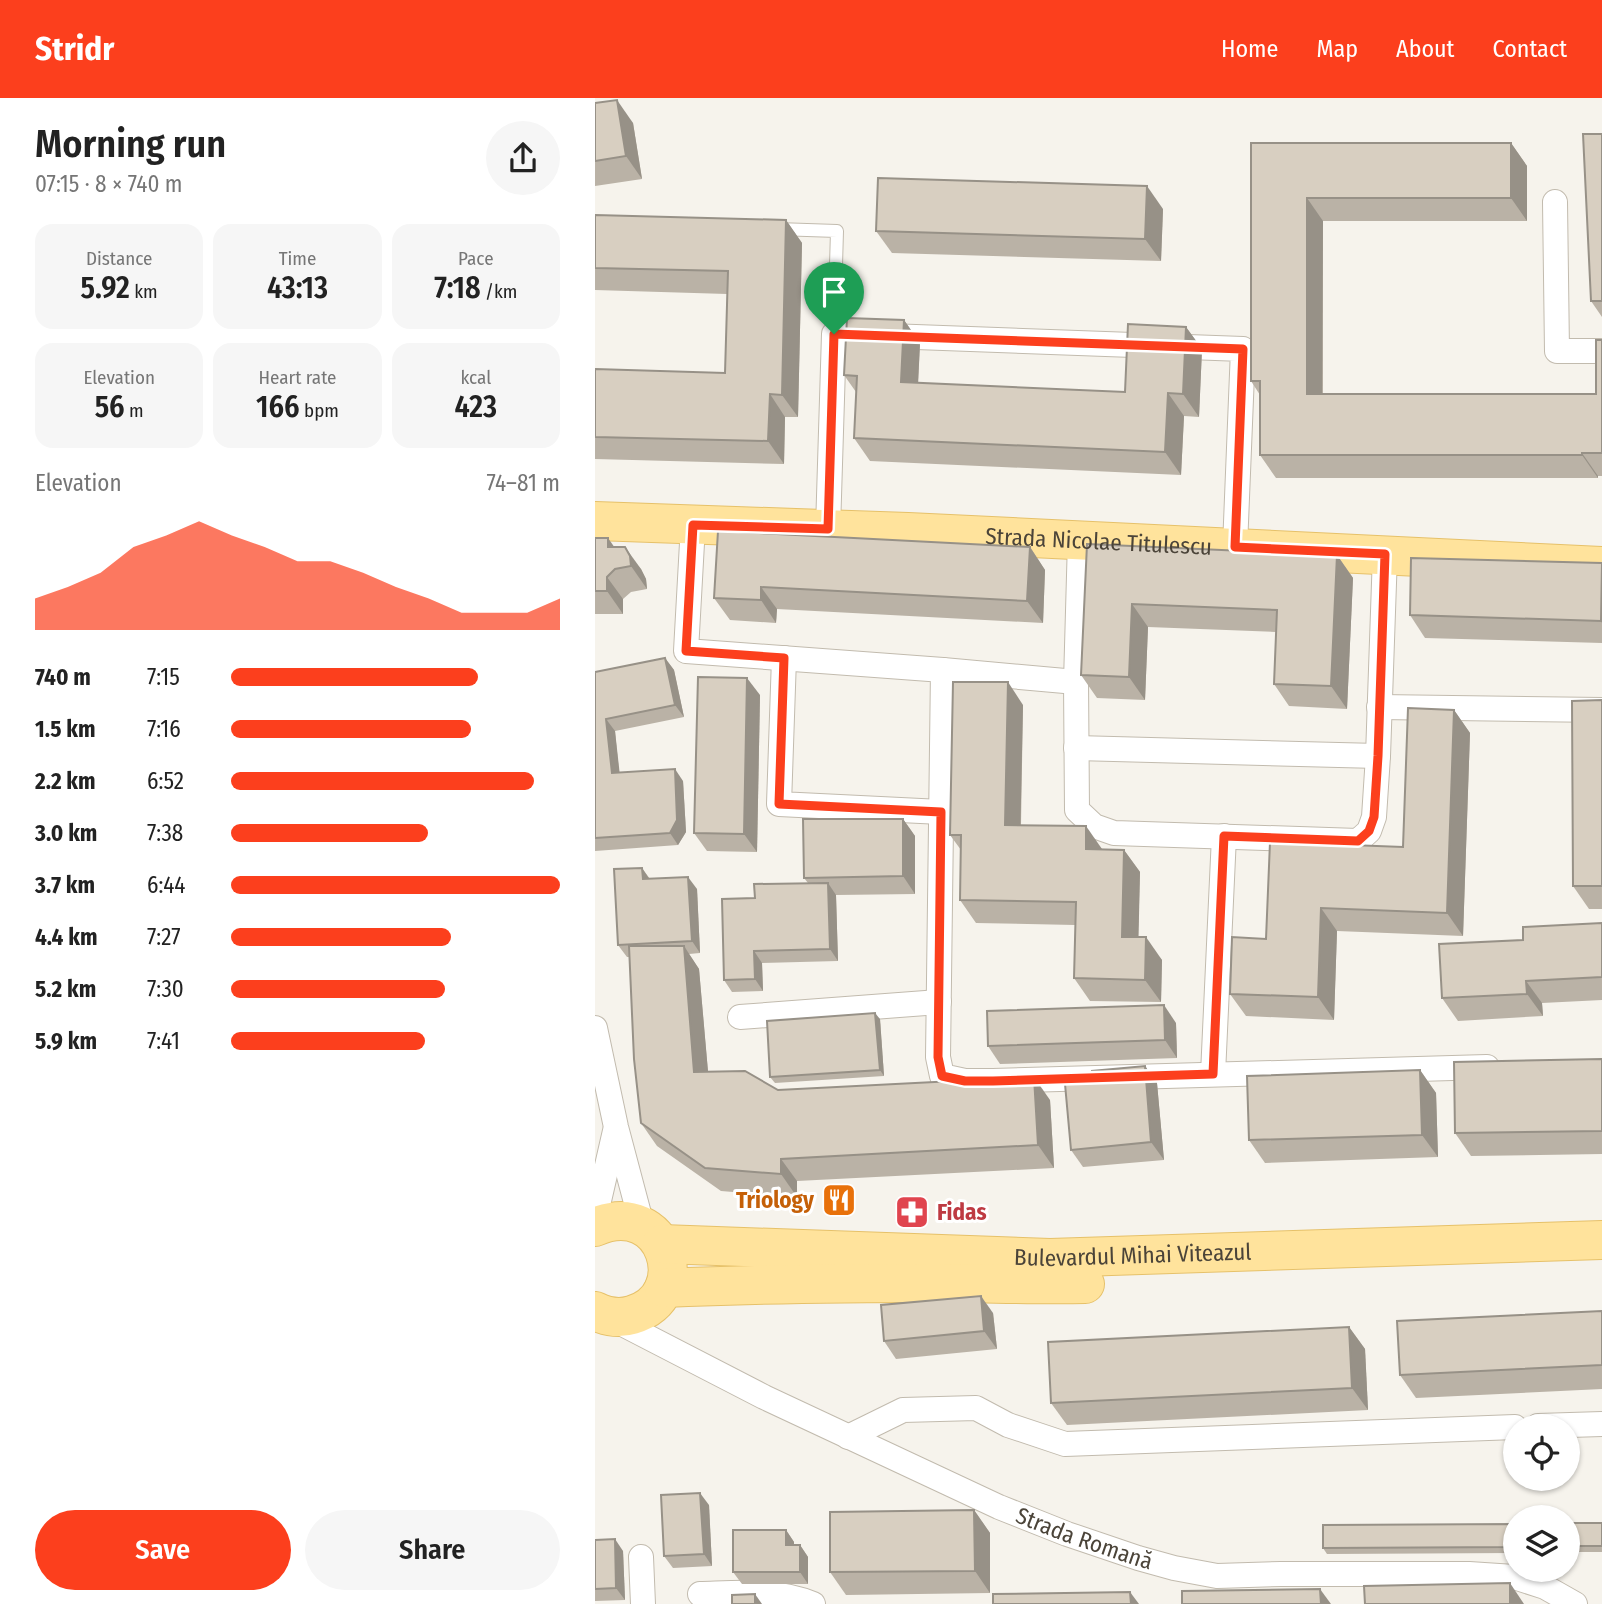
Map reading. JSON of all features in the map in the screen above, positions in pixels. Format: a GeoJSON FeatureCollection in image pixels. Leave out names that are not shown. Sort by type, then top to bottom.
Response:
{"type":"FeatureCollection","features":[{"type":"Feature","properties":{"kind":"main road","name":"Strada Nicolae Titulescu"},"geometry":{"type":"LineString","coordinates":[[595,521],[1080,540],[1602,566]]}},
{"type":"Feature","properties":{"kind":"main road","name":"Bulevardul Mihai Viteazul"},"geometry":{"type":"LineString","coordinates":[[595,1227],[609,1221],[626,1220],[652,1235],[1050,1258],[1602,1240]]}},
{"type":"Feature","properties":{"kind":"main road"},"geometry":{"type":"LineString","coordinates":[[602,1314],[625,1317],[641,1313],[659,1296],[668,1273],[667,1258],[652,1235]]}},
{"type":"Feature","properties":{"kind":"main road","name":"Bulevardul Mihai Viteazul"},"geometry":{"type":"LineString","coordinates":[[659,1296],[745,1284],[1050,1285],[1602,1266]]}},
{"type":"Feature","properties":{"kind":"street"},"geometry":{"type":"LineString","coordinates":[[1555,202],[1557,351],[1602,351]]}},
{"type":"Feature","properties":{"kind":"street"},"geometry":{"type":"LineString","coordinates":[[828,529],[834,334],[1243,349],[1235,547]]}},
{"type":"Feature","properties":{"kind":"street"},"geometry":{"type":"LineString","coordinates":[[693,525],[686,651],[1076,682]]}},
{"type":"Feature","properties":{"kind":"street"},"geometry":{"type":"LineString","coordinates":[[1080,540],[1076,682],[1077,810],[1094,826],[1114,833],[1358,841],[1369,831],[1374,817],[1378,756],[1385,554]]}},
{"type":"Feature","properties":{"kind":"street"},"geometry":{"type":"LineString","coordinates":[[784,658],[779,804],[941,812]]}},
{"type":"Feature","properties":{"kind":"street"},"geometry":{"type":"LineString","coordinates":[[943,670],[938,1057],[942,1076],[965,1081],[993,1081],[1512,1066]]}},
{"type":"Feature","properties":{"kind":"street"},"geometry":{"type":"LineString","coordinates":[[1379,707],[1602,710]]}},
{"type":"Feature","properties":{"kind":"street"},"geometry":{"type":"LineString","coordinates":[[1076,748],[1378,756]]}},
{"type":"Feature","properties":{"kind":"street"},"geometry":{"type":"LineString","coordinates":[[1213,1074],[1224,836]]}},
{"type":"Feature","properties":{"kind":"street"},"geometry":{"type":"LineString","coordinates":[[740,1017],[939,1002]]}},
{"type":"Feature","properties":{"kind":"street"},"geometry":{"type":"LineString","coordinates":[[595,1028],[616,1127],[652,1235]]}},
{"type":"Feature","properties":{"kind":"street"},"geometry":{"type":"LineString","coordinates":[[595,1219],[616,1127]]}},
{"type":"Feature","properties":{"kind":"street"},"geometry":{"type":"LineString","coordinates":[[659,1296],[676,1353]]}},
{"type":"Feature","properties":{"kind":"street","name":"Strada Romană"},"geometry":{"type":"LineString","coordinates":[[602,1314],[848,1437],[999,1507],[1138,1558],[1217,1576],[1469,1574],[1514,1577],[1545,1587],[1575,1604]]}},
{"type":"Feature","properties":{"kind":"street"},"geometry":{"type":"LineString","coordinates":[[848,1437],[903,1410],[976,1408],[1008,1425],[1065,1444],[1503,1427]]}},
{"type":"Feature","properties":{"kind":"street"},"geometry":{"type":"LineString","coordinates":[[1580,1425],[1602,1424]]}},
{"type":"Feature","properties":{"kind":"street"},"geometry":{"type":"LineString","coordinates":[[641,1557],[643,1604]]}},
{"type":"Feature","properties":{"kind":"street"},"geometry":{"type":"LineString","coordinates":[[700,1594],[776,1594],[813,1604]]}},
{"type":"Feature","properties":{"kind":"lane"},"geometry":{"type":"LineString","coordinates":[[770,228],[837,231],[834,334]]}},
{"type":"Feature","properties":{"kind":"building"},"geometry":{"type":"Polygon","coordinates":[[[617,100],[626,156],[595,161],[595,103],[617,100]]]}},
{"type":"Feature","properties":{"kind":"building"},"geometry":{"type":"Polygon","coordinates":[[[1583,134],[1602,134],[1602,301],[1591,301],[1583,134]]]}},
{"type":"Feature","properties":{"kind":"building"},"geometry":{"type":"Polygon","coordinates":[[[1251,143],[1511,143],[1511,198],[1307,198],[1307,394],[1596,394],[1596,340],[1602,340],[1602,453],[1260,455],[1260,381],[1251,381],[1251,143]]]}},
{"type":"Feature","properties":{"kind":"building"},"geometry":{"type":"Polygon","coordinates":[[[878,178],[1147,186],[1145,239],[876,231],[878,178]]]}},
{"type":"Feature","properties":{"kind":"building"},"geometry":{"type":"Polygon","coordinates":[[[595,215],[786,220],[782,395],[770,394],[768,441],[595,437],[595,369],[725,373],[728,271],[595,268],[595,215]]]}},
{"type":"Feature","properties":{"kind":"building"},"geometry":{"type":"Polygon","coordinates":[[[847,318],[904,320],[901,382],[1125,392],[1128,324],[1186,327],[1183,394],[1168,393],[1165,452],[854,438],[857,376],[844,375],[847,318]]]}},
{"type":"Feature","properties":{"kind":"building"},"geometry":{"type":"Polygon","coordinates":[[[718,531],[1030,547],[1027,601],[761,587],[761,600],[714,598],[718,531]]]}},
{"type":"Feature","properties":{"kind":"building"},"geometry":{"type":"Polygon","coordinates":[[[595,538],[608,538],[608,547],[625,547],[630,556],[631,566],[615,569],[607,577],[607,591],[595,591],[595,538]]]}},
{"type":"Feature","properties":{"kind":"building"},"geometry":{"type":"Polygon","coordinates":[[[1087,544],[1337,555],[1331,686],[1274,684],[1277,610],[1132,604],[1129,677],[1081,675],[1087,544]]]}},
{"type":"Feature","properties":{"kind":"building"},"geometry":{"type":"Polygon","coordinates":[[[1411,558],[1602,563],[1601,621],[1410,615],[1411,558]]]}},
{"type":"Feature","properties":{"kind":"building"},"geometry":{"type":"Polygon","coordinates":[[[665,658],[675,705],[606,719],[612,773],[675,769],[677,820],[670,833],[595,838],[595,672],[665,658]]]}},
{"type":"Feature","properties":{"kind":"building"},"geometry":{"type":"Polygon","coordinates":[[[698,677],[747,678],[744,834],[694,833],[698,677]]]}},
{"type":"Feature","properties":{"kind":"building"},"geometry":{"type":"Polygon","coordinates":[[[953,682],[1008,682],[1005,825],[1086,826],[1086,849],[1124,850],[1122,937],[1146,937],[1145,980],[1074,978],[1076,902],[960,900],[961,835],[950,835],[953,682]]]}},
{"type":"Feature","properties":{"kind":"building"},"geometry":{"type":"Polygon","coordinates":[[[1602,700],[1602,886],[1573,886],[1572,701],[1602,700]]]}},
{"type":"Feature","properties":{"kind":"building"},"geometry":{"type":"Polygon","coordinates":[[[1408,708],[1454,710],[1447,913],[1321,908],[1318,997],[1230,994],[1232,937],[1266,939],[1270,842],[1403,847],[1408,708]]]}},
{"type":"Feature","properties":{"kind":"building"},"geometry":{"type":"Polygon","coordinates":[[[803,819],[903,819],[903,876],[804,878],[803,819]]]}},
{"type":"Feature","properties":{"kind":"building"},"geometry":{"type":"Polygon","coordinates":[[[642,868],[643,879],[688,877],[692,941],[618,945],[614,869],[642,868]]]}},
{"type":"Feature","properties":{"kind":"building"},"geometry":{"type":"Polygon","coordinates":[[[828,883],[830,949],[754,951],[755,979],[724,980],[722,899],[755,898],[754,884],[828,883]]]}},
{"type":"Feature","properties":{"kind":"building"},"geometry":{"type":"Polygon","coordinates":[[[1602,923],[1602,977],[1526,981],[1527,994],[1442,998],[1439,944],[1523,940],[1523,927],[1602,923]]]}},
{"type":"Feature","properties":{"kind":"building"},"geometry":{"type":"Polygon","coordinates":[[[629,946],[684,946],[694,1072],[745,1071],[778,1090],[1034,1077],[1038,1145],[781,1159],[781,1174],[705,1168],[641,1123],[634,1059],[629,946]]]}},
{"type":"Feature","properties":{"kind":"building"},"geometry":{"type":"Polygon","coordinates":[[[1164,1005],[1165,1040],[988,1046],[987,1011],[1164,1005]]]}},
{"type":"Feature","properties":{"kind":"building"},"geometry":{"type":"Polygon","coordinates":[[[875,1013],[880,1070],[770,1077],[767,1021],[875,1013]]]}},
{"type":"Feature","properties":{"kind":"building"},"geometry":{"type":"Polygon","coordinates":[[[1602,1059],[1602,1131],[1455,1133],[1454,1062],[1602,1059]]]}},
{"type":"Feature","properties":{"kind":"building"},"geometry":{"type":"Polygon","coordinates":[[[1145,1066],[1151,1142],[1071,1150],[1065,1084],[1093,1082],[1092,1071],[1145,1066]]]}},
{"type":"Feature","properties":{"kind":"building"},"geometry":{"type":"Polygon","coordinates":[[[1420,1070],[1422,1135],[1249,1140],[1247,1076],[1420,1070]]]}},
{"type":"Feature","properties":{"kind":"building"},"geometry":{"type":"Polygon","coordinates":[[[981,1296],[984,1331],[884,1341],[881,1305],[981,1296]]]}},
{"type":"Feature","properties":{"kind":"building"},"geometry":{"type":"Polygon","coordinates":[[[1602,1311],[1602,1365],[1400,1375],[1397,1321],[1602,1311]]]}},
{"type":"Feature","properties":{"kind":"building"},"geometry":{"type":"Polygon","coordinates":[[[1349,1327],[1352,1388],[1051,1403],[1048,1342],[1349,1327]]]}},
{"type":"Feature","properties":{"kind":"building"},"geometry":{"type":"Polygon","coordinates":[[[700,1493],[704,1554],[664,1556],[661,1495],[700,1493]]]}},
{"type":"Feature","properties":{"kind":"building"},"geometry":{"type":"Polygon","coordinates":[[[974,1510],[975,1571],[830,1572],[830,1512],[974,1510]]]}},
{"type":"Feature","properties":{"kind":"building"},"geometry":{"type":"Polygon","coordinates":[[[1580,1523],[1602,1523],[1602,1546],[1580,1546],[1580,1523]]]}},
{"type":"Feature","properties":{"kind":"building"},"geometry":{"type":"Polygon","coordinates":[[[1503,1524],[1503,1547],[1323,1548],[1323,1525],[1503,1524]]]}},
{"type":"Feature","properties":{"kind":"building"},"geometry":{"type":"Polygon","coordinates":[[[733,1530],[786,1530],[786,1545],[800,1545],[800,1572],[733,1572],[733,1530]]]}},
{"type":"Feature","properties":{"kind":"building"},"geometry":{"type":"Polygon","coordinates":[[[615,1539],[616,1588],[595,1589],[595,1540],[615,1539]]]}},
{"type":"Feature","properties":{"kind":"building"},"geometry":{"type":"Polygon","coordinates":[[[1510,1583],[1510,1604],[1365,1604],[1364,1586],[1510,1583]]]}},
{"type":"Feature","properties":{"kind":"building"},"geometry":{"type":"Polygon","coordinates":[[[1320,1589],[1321,1604],[1182,1604],[1182,1591],[1320,1589]]]}},
{"type":"Feature","properties":{"kind":"building"},"geometry":{"type":"Polygon","coordinates":[[[1130,1592],[1131,1604],[993,1604],[993,1594],[1130,1592]]]}},
{"type":"Feature","properties":{"kind":"building"},"geometry":{"type":"Polygon","coordinates":[[[755,1594],[755,1604],[732,1604],[732,1595],[755,1594]]]}},
{"type":"Feature","properties":{"kind":"place","name":"Triology"},"geometry":{"type":"Point","coordinates":[839,1200]}},
{"type":"Feature","properties":{"kind":"place","name":"Fidas"},"geometry":{"type":"Point","coordinates":[912,1212]}},
{"type":"Feature","properties":{"kind":"route"},"geometry":{"type":"LineString","coordinates":[[834,334],[1243,349],[1235,547],[1385,554],[1374,817],[1369,831],[1358,841],[1224,836],[1213,1074],[993,1081],[965,1081],[942,1076],[938,1057],[941,812],[779,804],[784,658],[686,651],[693,525],[828,529],[834,334]]}}]}
